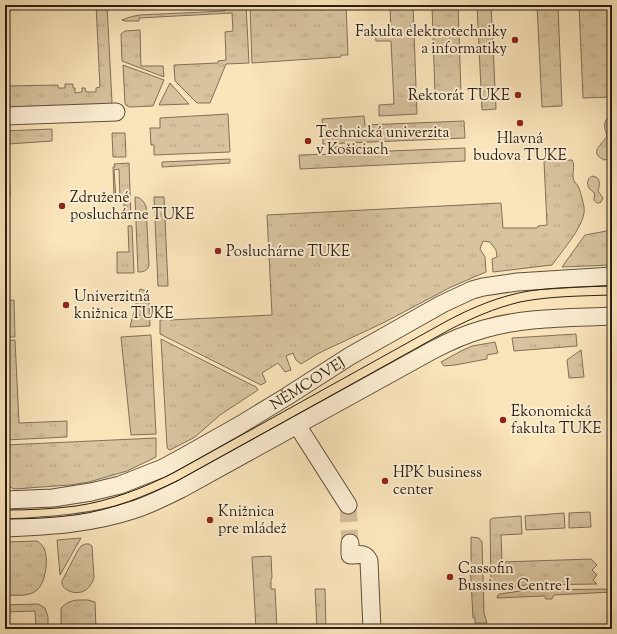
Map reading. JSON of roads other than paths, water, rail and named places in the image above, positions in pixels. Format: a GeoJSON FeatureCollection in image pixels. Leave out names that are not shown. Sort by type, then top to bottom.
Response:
{"type":"FeatureCollection","features":[{"type":"Feature","properties":{"kind":"street"},"geometry":{"type":"LineString","coordinates":[[5,116],[116,112]]}},
{"type":"Feature","properties":{"kind":"street","name":"NĚMCOVEJ"},"geometry":{"type":"LineString","coordinates":[[5,500],[53,498],[91,492],[120,485],[163,468],[246,422],[350,356],[442,304],[472,290],[504,283],[612,276]]}},
{"type":"Feature","properties":{"kind":"street","name":"NĚMCOVEJ"},"geometry":{"type":"LineString","coordinates":[[5,528],[74,524],[133,510],[181,489],[433,350],[454,339],[473,332],[499,325],[531,320],[612,316]]}},
{"type":"Feature","properties":{"kind":"street"},"geometry":{"type":"LineString","coordinates":[[297,425],[348,505]]}},
{"type":"Feature","properties":{"kind":"street"},"geometry":{"type":"LineString","coordinates":[[350,543],[350,555],[363,554],[367,556],[369,561],[372,629]]}},
{"type":"Feature","properties":{"kind":"tunnel"},"geometry":{"type":"LineString","coordinates":[[348,505],[350,543]]}},
{"type":"Feature","properties":{"kind":"tram line"},"geometry":{"type":"LineString","coordinates":[[5,510],[49,509],[89,504],[127,493],[151,483],[175,472],[445,322],[486,303],[529,291],[612,286]]}},
{"type":"Feature","properties":{"kind":"tram line"},"geometry":{"type":"LineString","coordinates":[[5,519],[49,518],[89,513],[128,502],[154,492],[179,480],[449,330],[493,310],[520,302],[543,299],[612,295]]}},
{"type":"Feature","properties":{"kind":"place","name":"Fakulta elektrotechniky a informatiky"},"geometry":{"type":"Point","coordinates":[515,40]}},
{"type":"Feature","properties":{"kind":"place","name":"Rektorát TUKE"},"geometry":{"type":"Point","coordinates":[518,95]}},
{"type":"Feature","properties":{"kind":"place","name":"Hlavná budova TUKE"},"geometry":{"type":"Point","coordinates":[520,123]}},
{"type":"Feature","properties":{"kind":"place","name":"Technická univerzita v Košiciach"},"geometry":{"type":"Point","coordinates":[308,141]}},
{"type":"Feature","properties":{"kind":"place","name":"Združené posluchárne TUKE"},"geometry":{"type":"Point","coordinates":[62,206]}},
{"type":"Feature","properties":{"kind":"place","name":"Posluchárne TUKE"},"geometry":{"type":"Point","coordinates":[218,251]}},
{"type":"Feature","properties":{"kind":"place","name":"Univerzitná knižnica TUKE"},"geometry":{"type":"Point","coordinates":[66,305]}},
{"type":"Feature","properties":{"kind":"place","name":"Ekonomická fakulta TUKE"},"geometry":{"type":"Point","coordinates":[503,420]}},
{"type":"Feature","properties":{"kind":"place","name":"HPK business center"},"geometry":{"type":"Point","coordinates":[385,481]}},
{"type":"Feature","properties":{"kind":"place","name":"Knižnica pre mládež"},"geometry":{"type":"Point","coordinates":[210,520]}},
{"type":"Feature","properties":{"kind":"place","name":"Cassofin Bussines Centre I"},"geometry":{"type":"Point","coordinates":[450,577]}}]}
